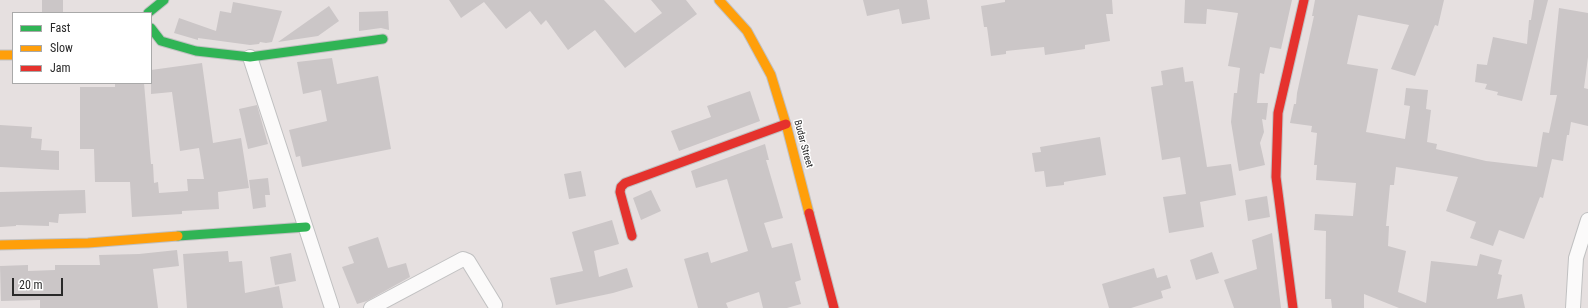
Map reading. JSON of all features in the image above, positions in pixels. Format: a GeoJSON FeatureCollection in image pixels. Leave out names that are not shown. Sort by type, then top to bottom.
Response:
{"type":"FeatureCollection","features":[{"type":"Feature","properties":{"kind":"street"},"geometry":{"type":"LineString","coordinates":[[149,12],[164,0]]}},
{"type":"Feature","properties":{"kind":"street","name":"Budar Street"},"geometry":{"type":"LineString","coordinates":[[718,0],[747,31],[771,75],[786,124],[834,308]]}},
{"type":"Feature","properties":{"kind":"street"},"geometry":{"type":"LineString","coordinates":[[1293,308],[1276,177],[1278,113],[1304,0]]}},
{"type":"Feature","properties":{"kind":"street"},"geometry":{"type":"LineString","coordinates":[[152,29],[161,41],[196,51],[250,57],[383,39]]}},
{"type":"Feature","properties":{"kind":"street"},"geometry":{"type":"LineString","coordinates":[[0,55],[12,55]]}},
{"type":"Feature","properties":{"kind":"street"},"geometry":{"type":"LineString","coordinates":[[250,57],[332,308]]}},
{"type":"Feature","properties":{"kind":"street"},"geometry":{"type":"LineString","coordinates":[[632,236],[620,192],[621,187],[625,183],[786,124]]}},
{"type":"Feature","properties":{"kind":"street"},"geometry":{"type":"LineString","coordinates":[[1573,308],[1576,258],[1588,220]]}},
{"type":"Feature","properties":{"kind":"street"},"geometry":{"type":"LineString","coordinates":[[0,245],[88,243],[306,227]]}},
{"type":"Feature","properties":{"kind":"street"},"geometry":{"type":"LineString","coordinates":[[371,308],[462,259],[468,261],[495,305]]}},
{"type":"Feature","properties":{"kind":"building"},"geometry":{"type":"Polygon","coordinates":[[[42,0],[63,0],[63,12],[42,12],[42,0]]]}},
{"type":"Feature","properties":{"kind":"building"},"geometry":{"type":"Polygon","coordinates":[[[449,0],[604,0],[635,33],[662,13],[651,0],[686,0],[697,14],[625,68],[595,30],[568,50],[546,20],[541,25],[530,11],[506,29],[484,2],[461,18],[449,0]]]}},
{"type":"Feature","properties":{"kind":"building"},"geometry":{"type":"Polygon","coordinates":[[[863,0],[927,0],[930,19],[902,24],[899,9],[867,16],[863,0]]]}},
{"type":"Feature","properties":{"kind":"building"},"geometry":{"type":"Polygon","coordinates":[[[1005,0],[1112,0],[1113,14],[1106,14],[1110,41],[1085,45],[1085,49],[1045,55],[1044,47],[1006,51],[1006,54],[991,56],[987,27],[984,27],[981,6],[1005,2],[1005,0]]]}},
{"type":"Feature","properties":{"kind":"building"},"geometry":{"type":"Polygon","coordinates":[[[1185,0],[1292,0],[1281,49],[1270,47],[1264,74],[1260,73],[1257,103],[1268,103],[1266,120],[1262,119],[1264,132],[1260,143],[1265,165],[1239,171],[1231,122],[1234,93],[1237,93],[1240,68],[1228,66],[1238,13],[1207,9],[1206,24],[1184,23],[1185,0]]]}},
{"type":"Feature","properties":{"kind":"building"},"geometry":{"type":"Polygon","coordinates":[[[1315,0],[1444,0],[1438,26],[1435,25],[1415,76],[1391,69],[1409,25],[1358,15],[1347,64],[1378,69],[1366,132],[1405,139],[1410,106],[1404,105],[1406,88],[1428,90],[1426,109],[1431,110],[1427,142],[1437,144],[1436,149],[1486,161],[1537,167],[1543,132],[1549,133],[1557,95],[1550,95],[1559,8],[1588,13],[1588,57],[1584,88],[1588,89],[1588,126],[1571,122],[1569,135],[1567,135],[1563,161],[1552,159],[1543,198],[1540,197],[1524,239],[1499,230],[1493,246],[1470,238],[1476,222],[1446,211],[1458,177],[1396,167],[1394,185],[1390,185],[1386,226],[1389,226],[1388,246],[1406,251],[1398,292],[1426,303],[1431,261],[1477,266],[1480,254],[1502,260],[1498,274],[1502,275],[1497,299],[1522,294],[1525,308],[1399,308],[1364,294],[1364,308],[1332,308],[1331,299],[1325,299],[1326,231],[1314,230],[1315,214],[1353,216],[1356,183],[1316,180],[1317,165],[1314,165],[1317,133],[1311,132],[1312,126],[1290,123],[1294,104],[1296,104],[1297,93],[1314,16],[1312,16],[1315,0]]]}},
{"type":"Feature","properties":{"kind":"building"},"geometry":{"type":"Polygon","coordinates":[[[1534,0],[1548,0],[1522,101],[1497,95],[1498,92],[1485,89],[1487,84],[1475,82],[1477,64],[1487,65],[1493,37],[1527,44],[1529,20],[1531,20],[1534,0]]]}},
{"type":"Feature","properties":{"kind":"building"},"geometry":{"type":"Polygon","coordinates":[[[233,2],[282,11],[272,42],[260,42],[259,44],[250,45],[198,38],[198,40],[174,33],[179,18],[216,31],[220,11],[231,13],[233,2]]]}},
{"type":"Feature","properties":{"kind":"building"},"geometry":{"type":"Polygon","coordinates":[[[329,6],[339,21],[318,36],[278,42],[329,6]]]}},
{"type":"Feature","properties":{"kind":"building"},"geometry":{"type":"Polygon","coordinates":[[[388,11],[389,30],[381,28],[359,31],[359,12],[388,11]]]}},
{"type":"Feature","properties":{"kind":"building"},"geometry":{"type":"Polygon","coordinates":[[[332,58],[337,84],[378,76],[391,149],[302,167],[300,156],[296,157],[289,130],[327,121],[321,90],[303,94],[297,62],[332,58]]]}},
{"type":"Feature","properties":{"kind":"building"},"geometry":{"type":"Polygon","coordinates":[[[202,63],[213,143],[241,138],[249,188],[218,192],[219,209],[182,211],[182,214],[132,217],[130,182],[95,182],[94,149],[80,149],[80,87],[115,87],[115,84],[144,84],[151,164],[153,164],[154,183],[158,182],[159,193],[188,191],[187,179],[204,179],[199,148],[180,151],[172,92],[151,94],[152,70],[202,63]]]}},
{"type":"Feature","properties":{"kind":"building"},"geometry":{"type":"Polygon","coordinates":[[[1183,67],[1185,82],[1193,81],[1207,167],[1231,164],[1236,195],[1200,202],[1204,227],[1169,233],[1163,197],[1186,194],[1180,157],[1162,160],[1151,87],[1163,85],[1161,71],[1183,67]]]}},
{"type":"Feature","properties":{"kind":"building"},"geometry":{"type":"Polygon","coordinates":[[[750,91],[760,121],[679,151],[671,131],[711,117],[707,106],[750,91]]]}},
{"type":"Feature","properties":{"kind":"building"},"geometry":{"type":"Polygon","coordinates":[[[257,105],[268,144],[248,149],[239,109],[257,105]]]}},
{"type":"Feature","properties":{"kind":"building"},"geometry":{"type":"Polygon","coordinates":[[[0,125],[32,127],[31,138],[42,139],[41,150],[59,151],[59,170],[0,167],[0,125]]]}},
{"type":"Feature","properties":{"kind":"building"},"geometry":{"type":"Polygon","coordinates":[[[1100,137],[1106,175],[1064,182],[1064,185],[1046,187],[1044,171],[1035,172],[1032,153],[1041,152],[1040,147],[1100,137]]]}},
{"type":"Feature","properties":{"kind":"building"},"geometry":{"type":"Polygon","coordinates":[[[765,144],[769,160],[766,160],[783,218],[764,223],[772,248],[792,243],[801,280],[795,282],[801,304],[787,308],[763,308],[759,292],[726,303],[728,308],[698,308],[684,259],[708,252],[711,263],[748,251],[727,179],[696,188],[691,171],[765,144]]]}},
{"type":"Feature","properties":{"kind":"building"},"geometry":{"type":"Polygon","coordinates":[[[581,171],[586,196],[569,199],[564,174],[581,171]]]}},
{"type":"Feature","properties":{"kind":"building"},"geometry":{"type":"Polygon","coordinates":[[[268,178],[270,195],[265,195],[266,207],[253,209],[249,180],[268,178]]]}},
{"type":"Feature","properties":{"kind":"building"},"geometry":{"type":"Polygon","coordinates":[[[85,190],[86,213],[59,214],[58,223],[49,222],[49,226],[16,225],[0,227],[0,192],[85,190]]]}},
{"type":"Feature","properties":{"kind":"building"},"geometry":{"type":"Polygon","coordinates":[[[651,190],[661,211],[641,220],[633,198],[651,190]]]}},
{"type":"Feature","properties":{"kind":"building"},"geometry":{"type":"Polygon","coordinates":[[[1267,196],[1270,217],[1248,221],[1245,200],[1267,196]]]}},
{"type":"Feature","properties":{"kind":"building"},"geometry":{"type":"Polygon","coordinates":[[[612,220],[619,244],[594,251],[599,277],[627,268],[633,287],[613,293],[556,305],[550,278],[583,271],[572,232],[612,220]]]}},
{"type":"Feature","properties":{"kind":"building"},"geometry":{"type":"Polygon","coordinates":[[[1272,233],[1281,308],[1234,308],[1224,280],[1257,269],[1252,240],[1272,233]]]}},
{"type":"Feature","properties":{"kind":"building"},"geometry":{"type":"Polygon","coordinates":[[[378,237],[388,268],[406,263],[410,277],[367,301],[357,304],[342,267],[354,263],[348,247],[378,237]]]}},
{"type":"Feature","properties":{"kind":"building"},"geometry":{"type":"Polygon","coordinates":[[[177,250],[179,266],[153,269],[158,308],[40,308],[40,300],[1,301],[0,266],[28,265],[28,271],[55,270],[55,265],[100,265],[99,255],[139,254],[177,250]]]}},
{"type":"Feature","properties":{"kind":"building"},"geometry":{"type":"Polygon","coordinates":[[[228,251],[229,262],[242,261],[245,293],[279,286],[283,308],[187,308],[183,254],[228,251]]]}},
{"type":"Feature","properties":{"kind":"building"},"geometry":{"type":"Polygon","coordinates":[[[1212,252],[1219,273],[1196,280],[1190,260],[1212,252]]]}},
{"type":"Feature","properties":{"kind":"building"},"geometry":{"type":"Polygon","coordinates":[[[291,253],[296,281],[275,285],[270,257],[291,253]]]}},
{"type":"Feature","properties":{"kind":"building"},"geometry":{"type":"Polygon","coordinates":[[[1154,268],[1157,278],[1167,275],[1171,288],[1161,291],[1163,298],[1131,308],[1109,308],[1102,284],[1154,268]]]}},
{"type":"Feature","properties":{"kind":"traffic: fast"},"geometry":{"type":"LineString","coordinates":[[149,12],[164,0]]}},
{"type":"Feature","properties":{"kind":"traffic: fast"},"geometry":{"type":"LineString","coordinates":[[152,29],[161,41],[196,51],[250,57],[383,39]]}},
{"type":"Feature","properties":{"kind":"traffic: fast"},"geometry":{"type":"LineString","coordinates":[[178,236],[306,227]]}},
{"type":"Feature","properties":{"kind":"traffic: slow"},"geometry":{"type":"LineString","coordinates":[[719,0],[747,31],[771,75],[786,124],[809,213]]}},
{"type":"Feature","properties":{"kind":"traffic: slow"},"geometry":{"type":"LineString","coordinates":[[0,55],[12,55]]}},
{"type":"Feature","properties":{"kind":"traffic: slow"},"geometry":{"type":"LineString","coordinates":[[0,245],[88,243],[178,236]]}},
{"type":"Feature","properties":{"kind":"traffic: jam"},"geometry":{"type":"LineString","coordinates":[[1293,308],[1276,177],[1278,113],[1304,0]]}},
{"type":"Feature","properties":{"kind":"traffic: jam"},"geometry":{"type":"LineString","coordinates":[[632,236],[620,192],[621,187],[625,183],[786,124]]}},
{"type":"Feature","properties":{"kind":"traffic: jam"},"geometry":{"type":"LineString","coordinates":[[809,213],[834,308]]}}]}
